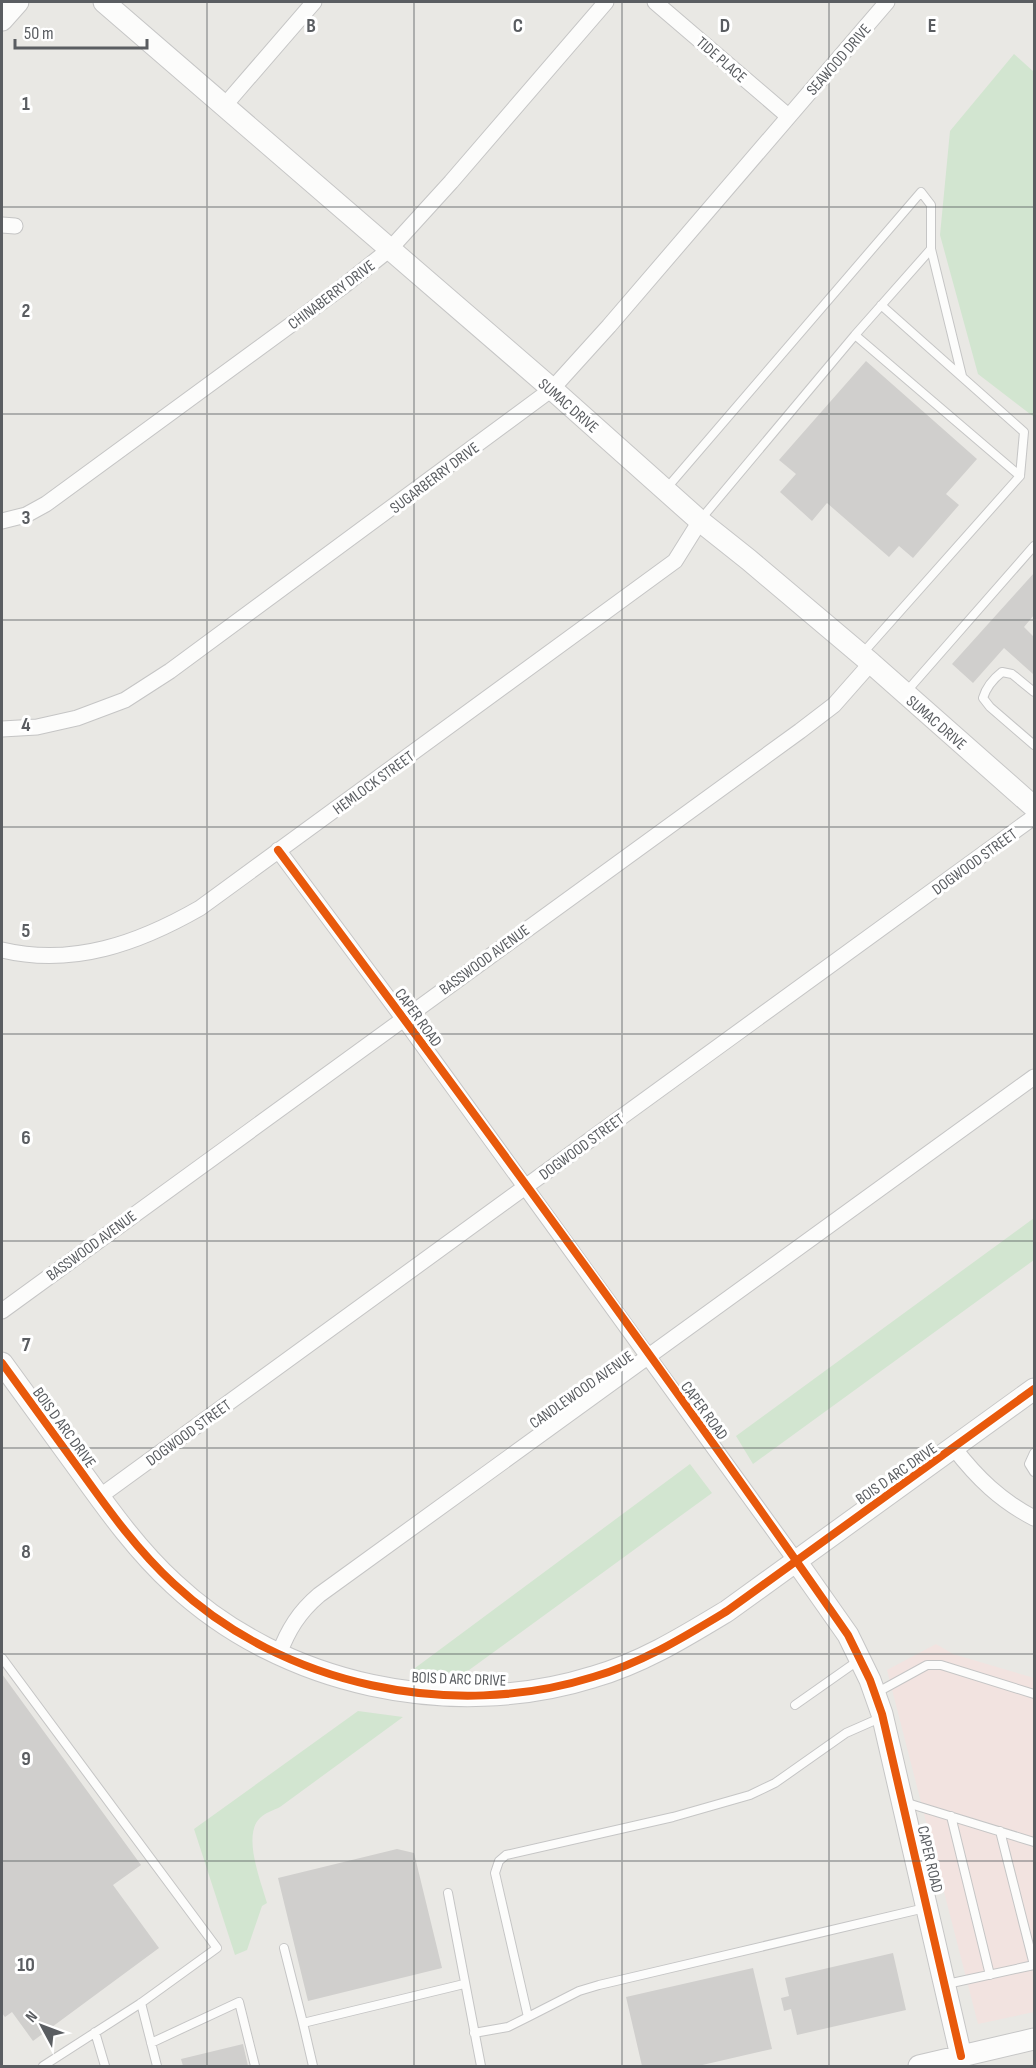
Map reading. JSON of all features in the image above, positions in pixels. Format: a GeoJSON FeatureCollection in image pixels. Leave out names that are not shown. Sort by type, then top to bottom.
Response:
{"type":"FeatureCollection","features":[{"type":"Feature","properties":{"kind":"street"},"geometry":{"type":"LineString","coordinates":[[2,20],[18,2]]}},
{"type":"Feature","properties":{"kind":"street","name":"SUMAC DRIVE"},"geometry":{"type":"LineString","coordinates":[[104,2],[552,389],[700,521],[866,659],[1035,807]]}},
{"type":"Feature","properties":{"kind":"street"},"geometry":{"type":"LineString","coordinates":[[225,105],[314,2]]}},
{"type":"Feature","properties":{"kind":"street","name":"CHINABERRY DRIVE"},"geometry":{"type":"LineString","coordinates":[[2,521],[26,515],[46,504],[331,295],[390,249],[451,182],[606,2]]}},
{"type":"Feature","properties":{"kind":"street","name":"TIDE PLACE"},"geometry":{"type":"LineString","coordinates":[[655,2],[789,116]]}},
{"type":"Feature","properties":{"kind":"street","name":"SEAWOOD DRIVE"},"geometry":{"type":"LineString","coordinates":[[789,116],[887,2]]}},
{"type":"Feature","properties":{"kind":"street","name":"SUGARBERRY DRIVE"},"geometry":{"type":"LineString","coordinates":[[2,729],[37,727],[77,718],[125,700],[170,671],[552,389],[789,116]]}},
{"type":"Feature","properties":{"kind":"street","name":"HEMLOCK STREET"},"geometry":{"type":"LineString","coordinates":[[2,950],[18,954],[51,956],[90,952],[128,943],[167,927],[200,908],[675,561],[700,521]]}},
{"type":"Feature","properties":{"kind":"street","name":"BASSWOOD AVENUE"},"geometry":{"type":"LineString","coordinates":[[2,1311],[834,705],[866,659]]}},
{"type":"Feature","properties":{"kind":"street","name":"DOGWOOD STREET"},"geometry":{"type":"LineString","coordinates":[[99,1497],[1035,817]]}},
{"type":"Feature","properties":{"kind":"street","name":"CAPER ROAD"},"geometry":{"type":"LineString","coordinates":[[278,850],[650,1356],[848,1635],[883,1717],[961,2056]]}},
{"type":"Feature","properties":{"kind":"street","name":"CANDLEWOOD AVENUE"},"geometry":{"type":"LineString","coordinates":[[279,1654],[286,1633],[298,1616],[319,1595],[1035,1077]]}},
{"type":"Feature","properties":{"kind":"street","name":"BOIS D ARC DRIVE"},"geometry":{"type":"LineString","coordinates":[[2,1363],[99,1497],[142,1552],[174,1585],[205,1610],[279,1654],[364,1685],[472,1696],[513,1694],[594,1677],[639,1660],[678,1641],[727,1611],[1035,1389]]}},
{"type":"Feature","properties":{"kind":"street"},"geometry":{"type":"LineString","coordinates":[[954,1449],[972,1472],[994,1493],[1035,1518]]}},
{"type":"Feature","properties":{"kind":"street"},"geometry":{"type":"LineString","coordinates":[[919,2067],[1035,2039]]}},
{"type":"Feature","properties":{"kind":"lane"},"geometry":{"type":"LineString","coordinates":[[666,490],[921,192],[931,205],[931,249],[963,377]]}},
{"type":"Feature","properties":{"kind":"lane"},"geometry":{"type":"LineString","coordinates":[[700,521],[855,335],[931,249]]}},
{"type":"Feature","properties":{"kind":"lane"},"geometry":{"type":"LineString","coordinates":[[866,659],[1020,476],[1024,432],[881,305]]}},
{"type":"Feature","properties":{"kind":"lane"},"geometry":{"type":"LineString","coordinates":[[855,335],[1020,476]]}},
{"type":"Feature","properties":{"kind":"lane"},"geometry":{"type":"LineString","coordinates":[[905,693],[1035,546]]}},
{"type":"Feature","properties":{"kind":"lane"},"geometry":{"type":"LineString","coordinates":[[1035,692],[1012,674],[1002,672],[995,677],[983,698],[1035,745]]}},
{"type":"Feature","properties":{"kind":"lane"},"geometry":{"type":"LineString","coordinates":[[1035,1453],[1029,1464],[1035,1472]]}},
{"type":"Feature","properties":{"kind":"lane"},"geometry":{"type":"LineString","coordinates":[[2,1658],[217,1948],[141,2003],[43,2067]]}},
{"type":"Feature","properties":{"kind":"lane"},"geometry":{"type":"LineString","coordinates":[[795,1705],[860,1659]]}},
{"type":"Feature","properties":{"kind":"lane"},"geometry":{"type":"LineString","coordinates":[[875,1694],[927,1665],[941,1665],[1035,1694]]}},
{"type":"Feature","properties":{"kind":"lane"},"geometry":{"type":"LineString","coordinates":[[528,2017],[495,1873],[499,1861],[506,1855],[673,1817],[750,1795],[775,1784],[846,1733],[883,1717]]}},
{"type":"Feature","properties":{"kind":"lane"},"geometry":{"type":"LineString","coordinates":[[904,1802],[1035,1842]]}},
{"type":"Feature","properties":{"kind":"lane"},"geometry":{"type":"LineString","coordinates":[[951,1816],[990,1975]]}},
{"type":"Feature","properties":{"kind":"lane"},"geometry":{"type":"LineString","coordinates":[[945,1985],[1034,1965],[1000,1831]]}},
{"type":"Feature","properties":{"kind":"lane"},"geometry":{"type":"LineString","coordinates":[[448,1893],[481,2067]]}},
{"type":"Feature","properties":{"kind":"lane"},"geometry":{"type":"LineString","coordinates":[[474,2033],[508,2027],[579,1991],[599,1985],[928,1907]]}},
{"type":"Feature","properties":{"kind":"lane"},"geometry":{"type":"LineString","coordinates":[[284,1948],[313,2067]]}},
{"type":"Feature","properties":{"kind":"lane"},"geometry":{"type":"LineString","coordinates":[[303,2023],[464,1984]]}},
{"type":"Feature","properties":{"kind":"lane"},"geometry":{"type":"LineString","coordinates":[[151,2043],[239,2002],[255,2067]]}},
{"type":"Feature","properties":{"kind":"lane"},"geometry":{"type":"LineString","coordinates":[[141,2003],[157,2067]]}},
{"type":"Feature","properties":{"kind":"lane"},"geometry":{"type":"LineString","coordinates":[[96,2031],[105,2067]]}},
{"type":"Feature","properties":{"kind":"shaded area"},"geometry":{"type":"Polygon","coordinates":[[[936,1644],[953,1654],[1034,1678],[1034,2012],[978,2024],[887,1670],[936,1644]]]}},
{"type":"Feature","properties":{"kind":"green space"},"geometry":{"type":"Polygon","coordinates":[[[1014,54],[1034,72],[1034,417],[978,374],[940,235],[950,131],[1014,54]]]}},
{"type":"Feature","properties":{"kind":"green space"},"geometry":{"type":"Polygon","coordinates":[[[1034,1218],[1034,1260],[753,1464],[736,1436],[1034,1218]]]}},
{"type":"Feature","properties":{"kind":"green space"},"geometry":{"type":"Polygon","coordinates":[[[690,1464],[712,1493],[465,1673],[411,1671],[690,1464]]]}},
{"type":"Feature","properties":{"kind":"green space"},"geometry":{"type":"Polygon","coordinates":[[[358,1711],[403,1717],[280,1807],[260,1818],[255,1826],[253,1847],[257,1871],[267,1903],[262,1906],[247,1950],[235,1955],[194,1829],[358,1711]]]}},
{"type":"Feature","properties":{"kind":"building"},"geometry":{"type":"Polygon","coordinates":[[[866,361],[977,459],[946,494],[959,505],[913,558],[899,546],[889,557],[827,503],[812,521],[780,492],[796,474],[779,460],[866,361]]]}},
{"type":"Feature","properties":{"kind":"building"},"geometry":{"type":"Polygon","coordinates":[[[1034,573],[1034,615],[1024,627],[1034,637],[1033,674],[1004,648],[973,683],[952,664],[1034,573]]]}},
{"type":"Feature","properties":{"kind":"building"},"geometry":{"type":"Polygon","coordinates":[[[2,1674],[141,1865],[113,1885],[159,1948],[33,2041],[12,2012],[5,2017],[2,2013],[2,1674]]]}},
{"type":"Feature","properties":{"kind":"building"},"geometry":{"type":"Polygon","coordinates":[[[397,1849],[414,1853],[442,1968],[308,2001],[278,1878],[397,1849]]]}},
{"type":"Feature","properties":{"kind":"building"},"geometry":{"type":"Polygon","coordinates":[[[893,1953],[906,2010],[797,2035],[791,2009],[784,2011],[781,1998],[789,1996],[785,1978],[893,1953]]]}},
{"type":"Feature","properties":{"kind":"building"},"geometry":{"type":"Polygon","coordinates":[[[753,1968],[772,2049],[698,2066],[642,2066],[626,1997],[753,1968]]]}},
{"type":"Feature","properties":{"kind":"building"},"geometry":{"type":"Polygon","coordinates":[[[243,2044],[248,2066],[183,2066],[181,2059],[243,2044]]]}},
{"type":"Feature","properties":{"kind":"cycle path"},"geometry":{"type":"LineString","coordinates":[[278,850],[567,1240],[848,1635],[870,1680],[882,1714],[961,2056]]}},
{"type":"Feature","properties":{"kind":"cycle path"},"geometry":{"type":"LineString","coordinates":[[2,1363],[136,1545],[174,1584],[218,1619],[266,1648],[317,1670],[372,1685],[427,1694],[483,1695],[539,1690],[593,1677],[646,1657],[727,1611],[1034,1389]]}}]}
